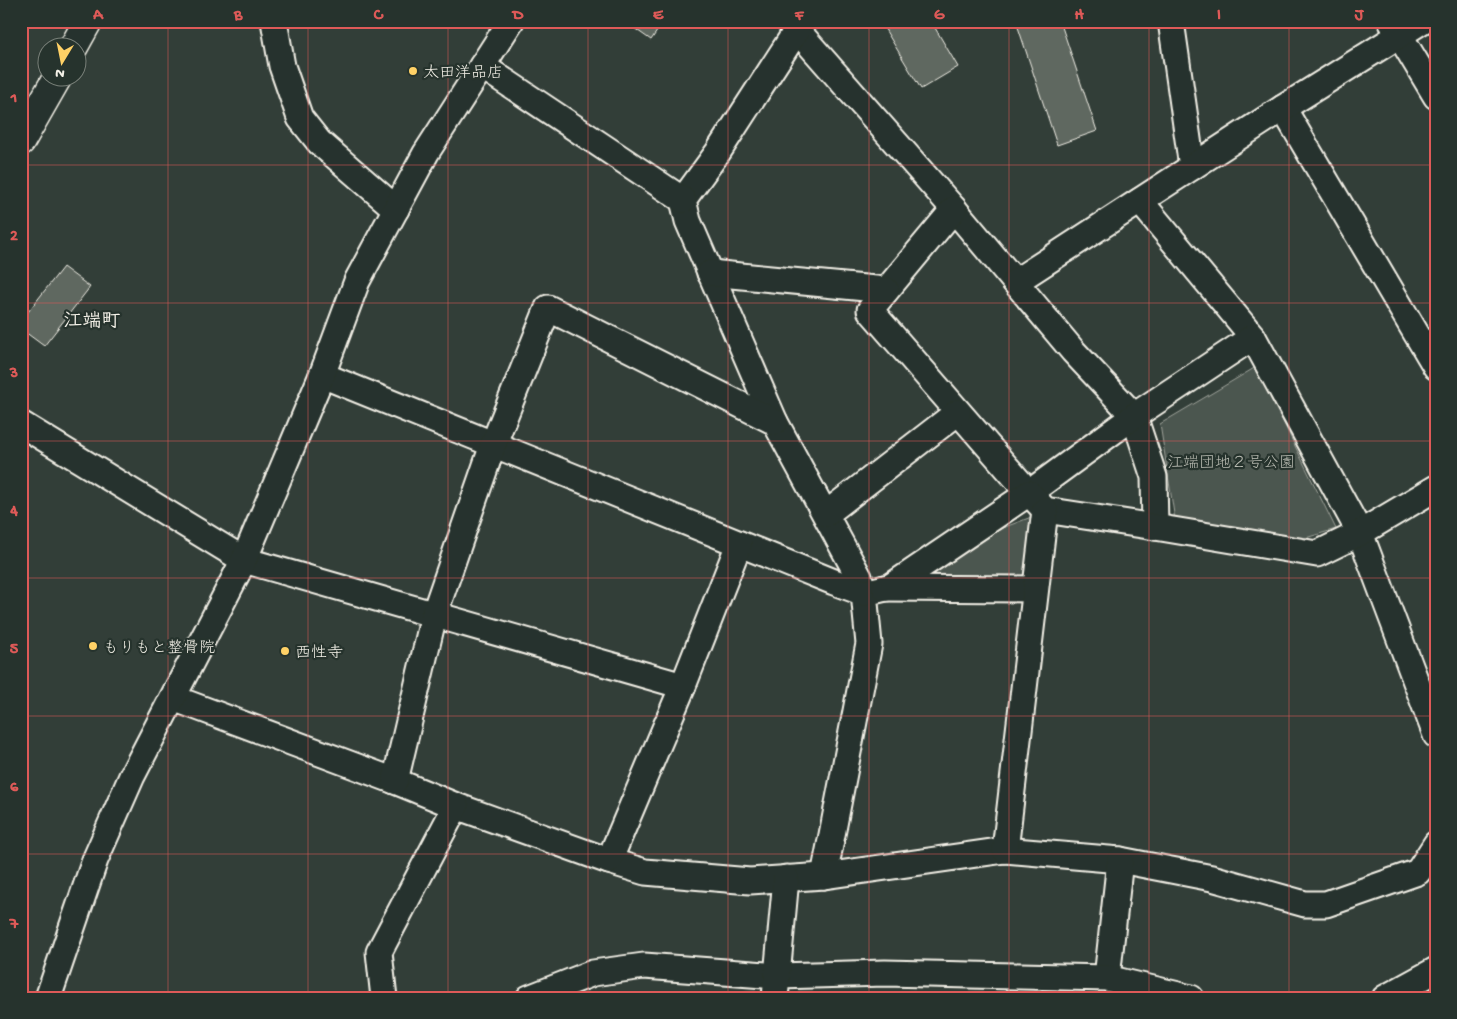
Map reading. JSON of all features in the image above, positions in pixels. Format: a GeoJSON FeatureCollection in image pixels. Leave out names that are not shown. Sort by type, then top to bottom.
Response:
{"type":"FeatureCollection","features":[{"type":"Feature","properties":{"kind":"main road"},"geometry":{"type":"LineString","coordinates":[[79,38],[88,21]]}},
{"type":"Feature","properties":{"kind":"main road"},"geometry":{"type":"LineString","coordinates":[[21,141],[50,88]]}},
{"type":"Feature","properties":{"kind":"street"},"geometry":{"type":"LineString","coordinates":[[274,21],[282,66],[300,118],[319,142],[396,209]]}},
{"type":"Feature","properties":{"kind":"street"},"geometry":{"type":"LineString","coordinates":[[48,998],[94,860],[132,776],[244,560],[322,375],[357,281],[426,153],[511,21]]}},
{"type":"Feature","properties":{"kind":"street"},"geometry":{"type":"LineString","coordinates":[[1172,21],[1192,167]]}},
{"type":"Feature","properties":{"kind":"street"},"geometry":{"type":"LineString","coordinates":[[1014,282],[1283,108],[1395,28],[1422,21]]}},
{"type":"Feature","properties":{"kind":"street"},"geometry":{"type":"LineString","coordinates":[[683,200],[718,152],[793,26],[954,209],[1073,351],[1134,416],[1154,477],[1156,526]]}},
{"type":"Feature","properties":{"kind":"street"},"geometry":{"type":"LineString","coordinates":[[1395,28],[1436,96]]}},
{"type":"Feature","properties":{"kind":"street"},"geometry":{"type":"LineString","coordinates":[[482,66],[683,200],[688,221],[775,422],[859,576],[874,591]]}},
{"type":"Feature","properties":{"kind":"street"},"geometry":{"type":"LineString","coordinates":[[1283,108],[1436,367]]}},
{"type":"Feature","properties":{"kind":"street"},"geometry":{"type":"LineString","coordinates":[[1140,200],[1253,337],[1360,533],[1436,735]]}},
{"type":"Feature","properties":{"kind":"street"},"geometry":{"type":"LineString","coordinates":[[954,209],[870,310],[1037,501],[1156,526],[1317,554],[1360,533],[1436,488]]}},
{"type":"Feature","properties":{"kind":"street"},"geometry":{"type":"LineString","coordinates":[[710,273],[886,290]]}},
{"type":"Feature","properties":{"kind":"street"},"geometry":{"type":"LineString","coordinates":[[395,781],[434,615],[493,445],[548,308],[775,422]]}},
{"type":"Feature","properties":{"kind":"street"},"geometry":{"type":"LineString","coordinates":[[874,591],[890,587],[1037,501],[1134,416],[1253,337]]}},
{"type":"Feature","properties":{"kind":"street"},"geometry":{"type":"LineString","coordinates":[[322,375],[739,544],[874,591],[1035,589]]}},
{"type":"Feature","properties":{"kind":"street"},"geometry":{"type":"LineString","coordinates":[[826,514],[958,412]]}},
{"type":"Feature","properties":{"kind":"street"},"geometry":{"type":"LineString","coordinates":[[21,424],[244,560],[683,686]]}},
{"type":"Feature","properties":{"kind":"street"},"geometry":{"type":"LineString","coordinates":[[1005,850],[1035,589],[1037,501]]}},
{"type":"Feature","properties":{"kind":"street"},"geometry":{"type":"LineString","coordinates":[[609,861],[683,686],[739,544]]}},
{"type":"Feature","properties":{"kind":"street"},"geometry":{"type":"LineString","coordinates":[[824,876],[869,644],[874,591]]}},
{"type":"Feature","properties":{"kind":"street"},"geometry":{"type":"LineString","coordinates":[[173,698],[395,781],[456,806],[609,861],[646,872],[750,881],[824,876],[1005,850],[1120,860],[1212,878],[1304,904],[1326,904],[1418,872],[1436,844]]}},
{"type":"Feature","properties":{"kind":"street"},"geometry":{"type":"LineString","coordinates":[[384,998],[379,952],[456,806]]}},
{"type":"Feature","properties":{"kind":"street"},"geometry":{"type":"LineString","coordinates":[[1107,978],[1120,860]]}},
{"type":"Feature","properties":{"kind":"street"},"geometry":{"type":"LineString","coordinates":[[776,987],[786,878]]}},
{"type":"Feature","properties":{"kind":"street"},"geometry":{"type":"LineString","coordinates":[[528,998],[593,974],[644,966],[776,987],[884,973],[1107,978],[1191,998]]}},
{"type":"Feature","properties":{"kind":"street"},"geometry":{"type":"LineString","coordinates":[[1392,996],[1436,970]]}},
{"type":"Feature","properties":{"kind":"green space","name":"江端団地２号公園"},"geometry":{"type":"Polygon","coordinates":[[[1256,367],[1336,529],[1302,539],[1175,520],[1160,424],[1256,367]]]}},
{"type":"Feature","properties":{"kind":"green space"},"geometry":{"type":"Polygon","coordinates":[[[1034,516],[1023,576],[909,581],[971,540],[1034,516]]]}},
{"type":"Feature","properties":{"kind":"building"},"geometry":{"type":"Polygon","coordinates":[[[624,21],[664,21],[651,40],[624,21]]]}},
{"type":"Feature","properties":{"kind":"building"},"geometry":{"type":"Polygon","coordinates":[[[880,21],[931,21],[958,67],[921,89],[880,21]]]}},
{"type":"Feature","properties":{"kind":"building"},"geometry":{"type":"Polygon","coordinates":[[[1016,21],[1060,21],[1097,131],[1057,145],[1016,21]]]}},
{"type":"Feature","properties":{"kind":"building"},"geometry":{"type":"Polygon","coordinates":[[[63,267],[90,287],[44,346],[21,329],[21,321],[63,267]]]}},
{"type":"Feature","properties":{"kind":"place","name":"太田洋品店"},"geometry":{"type":"Point","coordinates":[413,71]}},
{"type":"Feature","properties":{"kind":"place","name":"もりもと整骨院"},"geometry":{"type":"Point","coordinates":[93,646]}},
{"type":"Feature","properties":{"kind":"place","name":"西性寺"},"geometry":{"type":"Point","coordinates":[285,651]}},
{"type":"Feature","properties":{"kind":"district","name":"江端町"},"geometry":{"type":"Point","coordinates":[92,319]}}]}
